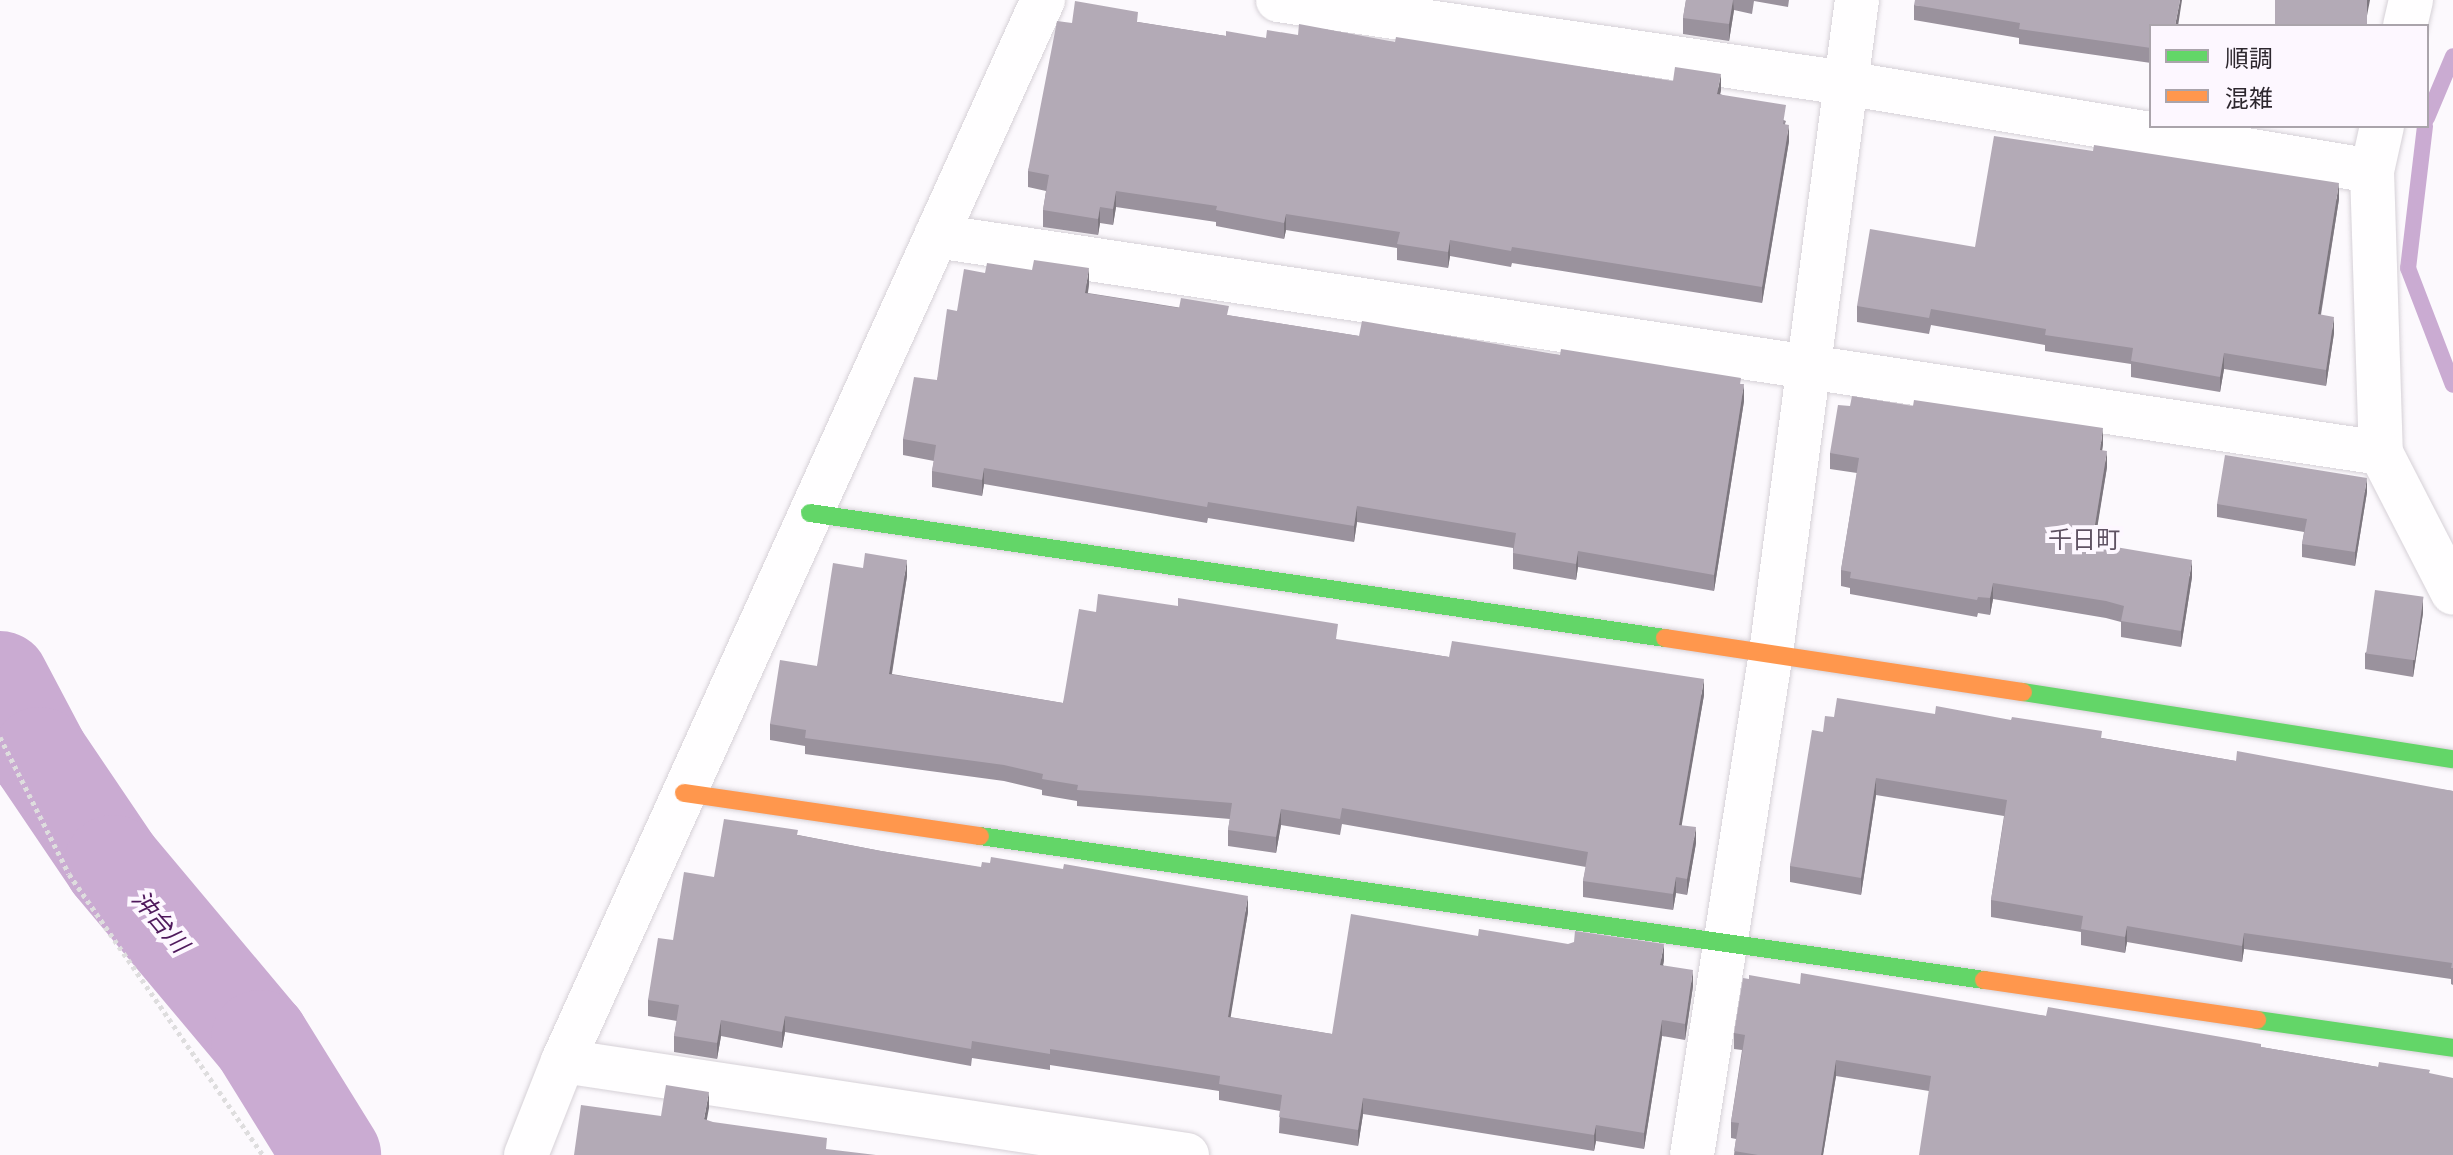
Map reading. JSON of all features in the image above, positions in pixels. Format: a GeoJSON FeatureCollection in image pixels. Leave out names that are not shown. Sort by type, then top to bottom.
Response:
{"type":"FeatureCollection","features":[{"type":"Feature","properties":{"kind":"street"},"geometry":{"type":"LineString","coordinates":[[526,1155],[563,1061],[1043,0]]}},
{"type":"Feature","properties":{"kind":"street"},"geometry":{"type":"LineString","coordinates":[[1278,0],[1845,83],[2372,171]]}},
{"type":"Feature","properties":{"kind":"street"},"geometry":{"type":"LineString","coordinates":[[1692,1155],[1771,653],[1857,0]]}},
{"type":"Feature","properties":{"kind":"street"},"geometry":{"type":"LineString","coordinates":[[2405,24],[2411,0]]}},
{"type":"Feature","properties":{"kind":"street"},"geometry":{"type":"LineString","coordinates":[[2382,128],[2372,171],[2381,453],[2453,593]]}},
{"type":"Feature","properties":{"kind":"street"},"geometry":{"type":"LineString","coordinates":[[936,236],[2381,453]]}},
{"type":"Feature","properties":{"kind":"street"},"geometry":{"type":"LineString","coordinates":[[810,513],[1771,653],[2453,759]]}},
{"type":"Feature","properties":{"kind":"street"},"geometry":{"type":"LineString","coordinates":[[684,793],[2453,1048]]}},
{"type":"Feature","properties":{"kind":"street"},"geometry":{"type":"LineString","coordinates":[[563,1061],[1187,1155]]}},
{"type":"Feature","properties":{"kind":"path"},"geometry":{"type":"LineString","coordinates":[[0,737],[69,874],[263,1155]]}},
{"type":"Feature","properties":{"kind":"building"},"geometry":{"type":"Polygon","coordinates":[[[1686,0],[1733,0],[1729,24],[1683,18],[1686,0]]]}},
{"type":"Feature","properties":{"kind":"building"},"geometry":{"type":"Polygon","coordinates":[[[1915,0],[2180,0],[2175,24],[2149,24],[2149,48],[2019,29],[2020,23],[1914,5],[1915,0]]]}},
{"type":"Feature","properties":{"kind":"building"},"geometry":{"type":"Polygon","coordinates":[[[2275,0],[2367,0],[2367,24],[2275,24],[2275,0]]]}},
{"type":"Feature","properties":{"kind":"building"},"geometry":{"type":"Polygon","coordinates":[[[1075,1],[1138,12],[1137,22],[1226,36],[1226,31],[1266,38],[1267,30],[1298,35],[1299,24],[1395,42],[1396,37],[1673,81],[1675,67],[1721,74],[1717,94],[1786,105],[1783,124],[1789,125],[1762,287],[1450,240],[1448,252],[1397,244],[1400,232],[1286,214],[1284,223],[1216,210],[1217,206],[1116,191],[1113,209],[1100,207],[1098,219],[1043,210],[1049,175],[1028,171],[1057,21],[1072,23],[1075,1]]]}},
{"type":"Feature","properties":{"kind":"building"},"geometry":{"type":"Polygon","coordinates":[[[1994,136],[2093,151],[2094,145],[2339,183],[2318,314],[2334,317],[2326,370],[2224,353],[2220,377],[2131,361],[2133,348],[2045,335],[2046,329],[1931,309],[1929,318],[1857,306],[1870,229],[1975,247],[1994,136]]]}},
{"type":"Feature","properties":{"kind":"building"},"geometry":{"type":"Polygon","coordinates":[[[1034,260],[1089,268],[1085,293],[1179,308],[1181,298],[1229,306],[1227,315],[1359,336],[1362,321],[1560,355],[1561,349],[1741,378],[1740,384],[1744,384],[1714,575],[1578,551],[1576,564],[1513,553],[1516,533],[1357,506],[1354,526],[1208,502],[1207,507],[984,468],[982,480],[932,471],[936,445],[903,439],[914,377],[937,380],[947,309],[957,311],[964,269],[985,273],[987,263],[1032,270],[1034,260]]]}},
{"type":"Feature","properties":{"kind":"building"},"geometry":{"type":"Polygon","coordinates":[[[1852,396],[1913,406],[1914,400],[2103,428],[2100,450],[2107,451],[2092,543],[2192,560],[2181,631],[2121,621],[2124,606],[2106,601],[1993,583],[1990,598],[1978,597],[1977,600],[1850,578],[1851,572],[1841,570],[1859,458],[1830,453],[1838,405],[1850,406],[1852,396]]]}},
{"type":"Feature","properties":{"kind":"building"},"geometry":{"type":"Polygon","coordinates":[[[2225,455],[2367,478],[2355,552],[2302,544],[2307,519],[2217,504],[2225,455]]]}},
{"type":"Feature","properties":{"kind":"building"},"geometry":{"type":"Polygon","coordinates":[[[865,553],[907,560],[889,674],[1063,703],[1079,609],[1096,612],[1098,594],[1178,606],[1178,598],[1338,624],[1336,639],[1449,657],[1452,641],[1704,679],[1679,825],[1696,827],[1687,879],[1676,877],[1673,894],[1583,881],[1588,852],[1342,808],[1340,819],[1281,809],[1276,837],[1228,830],[1232,803],[1077,790],[1078,785],[1042,779],[1043,774],[1004,765],[805,738],[806,730],[770,724],[780,660],[817,666],[833,563],[863,568],[865,553]]]}},
{"type":"Feature","properties":{"kind":"building"},"geometry":{"type":"Polygon","coordinates":[[[2375,590],[2424,597],[2415,660],[2366,653],[2375,590]]]}},
{"type":"Feature","properties":{"kind":"building"},"geometry":{"type":"Polygon","coordinates":[[[1837,698],[1935,714],[1936,706],[2011,720],[2012,717],[2102,731],[2101,738],[2236,761],[2237,751],[2453,791],[2453,968],[2452,963],[2244,933],[2242,946],[2127,926],[2125,937],[2081,929],[2083,916],[1991,900],[2007,800],[1876,778],[1861,878],[1790,866],[1812,730],[1823,732],[1825,716],[1834,717],[1837,698]]]}},
{"type":"Feature","properties":{"kind":"building"},"geometry":{"type":"Polygon","coordinates":[[[724,819],[798,830],[797,835],[981,867],[982,862],[990,863],[991,857],[1063,869],[1064,864],[1248,896],[1228,1017],[1332,1034],[1351,914],[1478,936],[1479,929],[1568,944],[1574,942],[1575,931],[1664,944],[1660,965],[1693,970],[1685,1024],[1662,1020],[1644,1133],[1596,1125],[1594,1135],[1363,1098],[1358,1130],[1279,1117],[1282,1095],[1219,1084],[1220,1076],[1050,1049],[1050,1054],[972,1041],[971,1049],[785,1016],[782,1032],[721,1020],[717,1043],[674,1036],[679,1005],[648,1000],[658,938],[673,940],[684,872],[714,877],[724,819]]]}},
{"type":"Feature","properties":{"kind":"building"},"geometry":{"type":"Polygon","coordinates":[[[1801,973],[2046,1016],[2048,1007],[2378,1067],[2379,1062],[2430,1070],[2429,1073],[2453,1078],[2453,1155],[1919,1155],[1931,1076],[1836,1060],[1821,1155],[1758,1155],[1734,1151],[1739,1123],[1731,1122],[1745,1035],[1734,1033],[1743,978],[1749,979],[1749,975],[1800,984],[1801,973]]]}},
{"type":"Feature","properties":{"kind":"building"},"geometry":{"type":"Polygon","coordinates":[[[666,1085],[709,1092],[704,1119],[713,1122],[827,1138],[826,1149],[876,1155],[574,1155],[581,1105],[661,1116],[666,1085]]]}},
{"type":"Feature","properties":{"kind":"waterway"},"geometry":{"type":"LineString","coordinates":[[2429,113],[2453,56]]}},
{"type":"Feature","properties":{"kind":"waterway"},"geometry":{"type":"LineString","coordinates":[[2425,128],[2408,268],[2453,385]]}},
{"type":"Feature","properties":{"kind":"waterway","name":"沖台川"},"geometry":{"type":"LineString","coordinates":[[0,680],[40,756],[113,864],[260,1039],[332,1155]]}},
{"type":"Feature","properties":{"kind":"traffic: fast"},"geometry":{"type":"LineString","coordinates":[[810,513],[1665,638]]}},
{"type":"Feature","properties":{"kind":"traffic: fast"},"geometry":{"type":"LineString","coordinates":[[2023,692],[2453,759]]}},
{"type":"Feature","properties":{"kind":"traffic: fast"},"geometry":{"type":"LineString","coordinates":[[980,836],[1984,980]]}},
{"type":"Feature","properties":{"kind":"traffic: fast"},"geometry":{"type":"LineString","coordinates":[[2257,1020],[2453,1048]]}},
{"type":"Feature","properties":{"kind":"traffic: slow"},"geometry":{"type":"LineString","coordinates":[[1665,638],[2023,692]]}},
{"type":"Feature","properties":{"kind":"traffic: slow"},"geometry":{"type":"LineString","coordinates":[[684,793],[980,836]]}},
{"type":"Feature","properties":{"kind":"traffic: slow"},"geometry":{"type":"LineString","coordinates":[[1984,980],[2257,1020]]}},
{"type":"Feature","properties":{"kind":"district","name":"千日町"},"geometry":{"type":"Point","coordinates":[2084,539]}}]}
